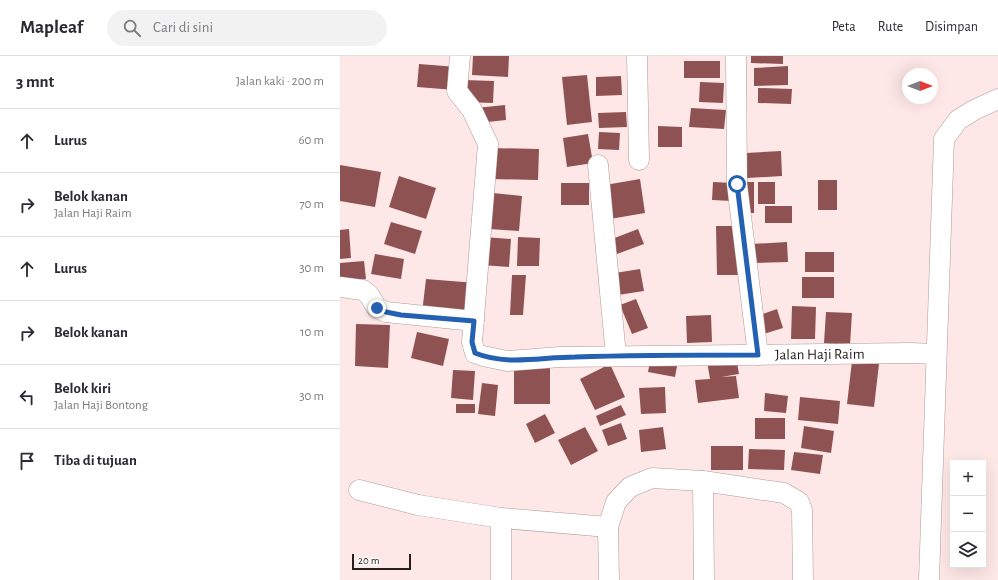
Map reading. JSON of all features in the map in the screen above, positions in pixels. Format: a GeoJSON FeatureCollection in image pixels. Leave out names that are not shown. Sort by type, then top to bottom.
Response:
{"type":"FeatureCollection","features":[{"type":"Feature","properties":{"kind":"street"},"geometry":{"type":"LineString","coordinates":[[340,287],[363,290],[369,295],[377,308],[386,312],[474,321],[488,144],[472,110],[457,91],[460,56]]}},
{"type":"Feature","properties":{"kind":"street"},"geometry":{"type":"LineString","coordinates":[[637,56],[639,160]]}},
{"type":"Feature","properties":{"kind":"street"},"geometry":{"type":"LineString","coordinates":[[736,56],[737,184],[758,355]]}},
{"type":"Feature","properties":{"kind":"street"},"geometry":{"type":"LineString","coordinates":[[929,580],[944,139],[958,120],[974,110],[998,99]]}},
{"type":"Feature","properties":{"kind":"street"},"geometry":{"type":"LineString","coordinates":[[598,165],[616,356]]}},
{"type":"Feature","properties":{"kind":"street","name":"Jalan Haji Raim"},"geometry":{"type":"LineString","coordinates":[[474,321],[472,342],[475,353],[507,361],[560,357],[616,356],[911,352],[936,354]]}},
{"type":"Feature","properties":{"kind":"street"},"geometry":{"type":"LineString","coordinates":[[609,580],[608,527],[616,502],[630,487],[652,478],[704,482],[784,493],[798,502],[802,510],[803,580]]}},
{"type":"Feature","properties":{"kind":"street"},"geometry":{"type":"LineString","coordinates":[[704,482],[704,580]]}},
{"type":"Feature","properties":{"kind":"street"},"geometry":{"type":"LineString","coordinates":[[359,490],[418,505],[501,518],[608,527]]}},
{"type":"Feature","properties":{"kind":"street"},"geometry":{"type":"LineString","coordinates":[[501,518],[501,580]]}},
{"type":"Feature","properties":{"kind":"building"},"geometry":{"type":"Polygon","coordinates":[[[473,56],[509,56],[508,77],[472,75],[473,56]]]}},
{"type":"Feature","properties":{"kind":"building"},"geometry":{"type":"Polygon","coordinates":[[[751,56],[783,56],[783,64],[751,63],[751,56]]]}},
{"type":"Feature","properties":{"kind":"building"},"geometry":{"type":"Polygon","coordinates":[[[684,61],[720,61],[720,78],[684,78],[684,61]]]}},
{"type":"Feature","properties":{"kind":"building"},"geometry":{"type":"Polygon","coordinates":[[[419,64],[457,67],[455,90],[417,87],[419,64]]]}},
{"type":"Feature","properties":{"kind":"building"},"geometry":{"type":"Polygon","coordinates":[[[788,66],[788,85],[754,86],[754,68],[788,66]]]}},
{"type":"Feature","properties":{"kind":"building"},"geometry":{"type":"Polygon","coordinates":[[[587,75],[592,122],[567,125],[562,77],[587,75]]]}},
{"type":"Feature","properties":{"kind":"building"},"geometry":{"type":"Polygon","coordinates":[[[621,76],[622,95],[596,96],[596,77],[621,76]]]}},
{"type":"Feature","properties":{"kind":"building"},"geometry":{"type":"Polygon","coordinates":[[[464,80],[494,81],[493,103],[463,102],[464,80]]]}},
{"type":"Feature","properties":{"kind":"building"},"geometry":{"type":"Polygon","coordinates":[[[700,82],[724,83],[723,103],[699,102],[700,82]]]}},
{"type":"Feature","properties":{"kind":"building"},"geometry":{"type":"Polygon","coordinates":[[[758,88],[792,89],[791,104],[758,103],[758,88]]]}},
{"type":"Feature","properties":{"kind":"building"},"geometry":{"type":"Polygon","coordinates":[[[505,105],[506,120],[478,123],[476,108],[505,105]]]}},
{"type":"Feature","properties":{"kind":"building"},"geometry":{"type":"Polygon","coordinates":[[[691,108],[726,110],[724,129],[689,127],[691,108]]]}},
{"type":"Feature","properties":{"kind":"building"},"geometry":{"type":"Polygon","coordinates":[[[626,112],[627,127],[599,128],[598,113],[626,112]]]}},
{"type":"Feature","properties":{"kind":"building"},"geometry":{"type":"Polygon","coordinates":[[[658,126],[682,127],[682,147],[658,147],[658,126]]]}},
{"type":"Feature","properties":{"kind":"building"},"geometry":{"type":"Polygon","coordinates":[[[599,132],[620,133],[619,150],[598,149],[599,132]]]}},
{"type":"Feature","properties":{"kind":"building"},"geometry":{"type":"Polygon","coordinates":[[[588,134],[593,163],[567,167],[563,138],[588,134]]]}},
{"type":"Feature","properties":{"kind":"building"},"geometry":{"type":"Polygon","coordinates":[[[492,148],[539,149],[538,180],[491,179],[492,148]]]}},
{"type":"Feature","properties":{"kind":"building"},"geometry":{"type":"Polygon","coordinates":[[[781,151],[782,176],[747,178],[746,153],[781,151]]]}},
{"type":"Feature","properties":{"kind":"building"},"geometry":{"type":"Polygon","coordinates":[[[340,165],[381,172],[375,207],[340,201],[340,165]]]}},
{"type":"Feature","properties":{"kind":"building"},"geometry":{"type":"Polygon","coordinates":[[[399,176],[436,188],[426,219],[389,207],[399,176]]]}},
{"type":"Feature","properties":{"kind":"building"},"geometry":{"type":"Polygon","coordinates":[[[640,179],[645,213],[610,219],[605,185],[640,179]]]}},
{"type":"Feature","properties":{"kind":"building"},"geometry":{"type":"Polygon","coordinates":[[[818,180],[837,180],[837,210],[818,210],[818,180]]]}},
{"type":"Feature","properties":{"kind":"building"},"geometry":{"type":"Polygon","coordinates":[[[713,182],[733,183],[732,201],[712,200],[713,182]]]}},
{"type":"Feature","properties":{"kind":"building"},"geometry":{"type":"Polygon","coordinates":[[[741,182],[754,182],[754,213],[741,213],[741,182]]]}},
{"type":"Feature","properties":{"kind":"building"},"geometry":{"type":"Polygon","coordinates":[[[758,182],[775,182],[775,204],[758,204],[758,182]]]}},
{"type":"Feature","properties":{"kind":"building"},"geometry":{"type":"Polygon","coordinates":[[[561,183],[589,183],[589,205],[561,205],[561,183]]]}},
{"type":"Feature","properties":{"kind":"building"},"geometry":{"type":"Polygon","coordinates":[[[493,193],[522,196],[519,231],[490,229],[493,193]]]}},
{"type":"Feature","properties":{"kind":"building"},"geometry":{"type":"Polygon","coordinates":[[[765,206],[792,206],[792,223],[765,223],[765,206]]]}},
{"type":"Feature","properties":{"kind":"building"},"geometry":{"type":"Polygon","coordinates":[[[391,222],[422,231],[415,254],[384,244],[391,222]]]}},
{"type":"Feature","properties":{"kind":"building"},"geometry":{"type":"Polygon","coordinates":[[[716,226],[739,226],[739,275],[717,275],[716,226]]]}},
{"type":"Feature","properties":{"kind":"building"},"geometry":{"type":"Polygon","coordinates":[[[349,229],[351,258],[340,259],[340,230],[349,229]]]}},
{"type":"Feature","properties":{"kind":"building"},"geometry":{"type":"Polygon","coordinates":[[[638,229],[644,244],[617,254],[612,239],[638,229]]]}},
{"type":"Feature","properties":{"kind":"building"},"geometry":{"type":"Polygon","coordinates":[[[484,237],[511,239],[509,267],[482,265],[484,237]]]}},
{"type":"Feature","properties":{"kind":"building"},"geometry":{"type":"Polygon","coordinates":[[[518,237],[540,238],[539,266],[517,266],[518,237]]]}},
{"type":"Feature","properties":{"kind":"building"},"geometry":{"type":"Polygon","coordinates":[[[787,242],[788,262],[751,263],[751,244],[787,242]]]}},
{"type":"Feature","properties":{"kind":"building"},"geometry":{"type":"Polygon","coordinates":[[[805,252],[834,252],[834,272],[805,272],[805,252]]]}},
{"type":"Feature","properties":{"kind":"building"},"geometry":{"type":"Polygon","coordinates":[[[375,254],[404,259],[401,279],[371,274],[375,254]]]}},
{"type":"Feature","properties":{"kind":"building"},"geometry":{"type":"Polygon","coordinates":[[[364,261],[366,279],[340,282],[340,263],[364,261]]]}},
{"type":"Feature","properties":{"kind":"building"},"geometry":{"type":"Polygon","coordinates":[[[640,269],[644,291],[618,295],[615,273],[640,269]]]}},
{"type":"Feature","properties":{"kind":"building"},"geometry":{"type":"Polygon","coordinates":[[[512,275],[526,275],[523,315],[510,315],[512,275]]]}},
{"type":"Feature","properties":{"kind":"building"},"geometry":{"type":"Polygon","coordinates":[[[802,277],[834,277],[834,298],[802,298],[802,277]]]}},
{"type":"Feature","properties":{"kind":"building"},"geometry":{"type":"Polygon","coordinates":[[[426,279],[476,283],[473,317],[422,313],[426,279]]]}},
{"type":"Feature","properties":{"kind":"building"},"geometry":{"type":"Polygon","coordinates":[[[636,299],[648,328],[632,334],[620,305],[636,299]]]}},
{"type":"Feature","properties":{"kind":"building"},"geometry":{"type":"Polygon","coordinates":[[[792,306],[816,307],[815,339],[791,339],[792,306]]]}},
{"type":"Feature","properties":{"kind":"building"},"geometry":{"type":"Polygon","coordinates":[[[777,309],[783,328],[760,335],[754,317],[777,309]]]}},
{"type":"Feature","properties":{"kind":"building"},"geometry":{"type":"Polygon","coordinates":[[[826,312],[852,313],[850,345],[824,343],[826,312]]]}},
{"type":"Feature","properties":{"kind":"building"},"geometry":{"type":"Polygon","coordinates":[[[711,315],[712,342],[687,343],[686,316],[711,315]]]}},
{"type":"Feature","properties":{"kind":"building"},"geometry":{"type":"Polygon","coordinates":[[[356,324],[390,325],[388,368],[355,366],[356,324]]]}},
{"type":"Feature","properties":{"kind":"building"},"geometry":{"type":"Polygon","coordinates":[[[417,332],[449,339],[443,366],[411,358],[417,332]]]}},
{"type":"Feature","properties":{"kind":"building"},"geometry":{"type":"Polygon","coordinates":[[[651,356],[678,361],[675,377],[648,372],[651,356]]]}},
{"type":"Feature","properties":{"kind":"building"},"geometry":{"type":"Polygon","coordinates":[[[736,357],[739,374],[721,377],[736,376],[739,398],[698,403],[695,380],[710,379],[707,361],[736,357]]]}},
{"type":"Feature","properties":{"kind":"building"},"geometry":{"type":"Polygon","coordinates":[[[852,361],[879,364],[874,407],[847,404],[852,361]]]}},
{"type":"Feature","properties":{"kind":"building"},"geometry":{"type":"Polygon","coordinates":[[[610,364],[625,397],[595,410],[580,379],[610,364]]]}},
{"type":"Feature","properties":{"kind":"building"},"geometry":{"type":"Polygon","coordinates":[[[514,365],[550,365],[550,404],[514,404],[514,365]]]}},
{"type":"Feature","properties":{"kind":"building"},"geometry":{"type":"Polygon","coordinates":[[[453,370],[475,371],[473,400],[451,398],[453,370]]]}},
{"type":"Feature","properties":{"kind":"building"},"geometry":{"type":"Polygon","coordinates":[[[482,383],[498,385],[495,416],[478,414],[482,383]]]}},
{"type":"Feature","properties":{"kind":"building"},"geometry":{"type":"Polygon","coordinates":[[[665,387],[666,413],[641,414],[639,388],[665,387]]]}},
{"type":"Feature","properties":{"kind":"building"},"geometry":{"type":"Polygon","coordinates":[[[765,393],[788,396],[786,413],[764,411],[765,393]]]}},
{"type":"Feature","properties":{"kind":"building"},"geometry":{"type":"Polygon","coordinates":[[[800,397],[840,401],[838,424],[798,420],[800,397]]]}},
{"type":"Feature","properties":{"kind":"building"},"geometry":{"type":"Polygon","coordinates":[[[456,404],[475,404],[475,413],[456,413],[456,404]]]}},
{"type":"Feature","properties":{"kind":"building"},"geometry":{"type":"Polygon","coordinates":[[[621,405],[626,415],[600,426],[596,416],[621,405]]]}},
{"type":"Feature","properties":{"kind":"building"},"geometry":{"type":"Polygon","coordinates":[[[545,414],[555,433],[535,443],[526,424],[545,414]]]}},
{"type":"Feature","properties":{"kind":"building"},"geometry":{"type":"Polygon","coordinates":[[[755,418],[785,418],[785,439],[755,439],[755,418]]]}},
{"type":"Feature","properties":{"kind":"building"},"geometry":{"type":"Polygon","coordinates":[[[621,423],[627,439],[608,446],[602,430],[621,423]]]}},
{"type":"Feature","properties":{"kind":"building"},"geometry":{"type":"Polygon","coordinates":[[[804,426],[834,431],[831,453],[801,448],[804,426]]]}},
{"type":"Feature","properties":{"kind":"building"},"geometry":{"type":"Polygon","coordinates":[[[585,427],[598,451],[571,465],[558,440],[585,427]]]}},
{"type":"Feature","properties":{"kind":"building"},"geometry":{"type":"Polygon","coordinates":[[[663,427],[666,449],[641,452],[639,430],[663,427]]]}},
{"type":"Feature","properties":{"kind":"building"},"geometry":{"type":"Polygon","coordinates":[[[711,446],[743,446],[743,470],[711,470],[711,446]]]}},
{"type":"Feature","properties":{"kind":"building"},"geometry":{"type":"Polygon","coordinates":[[[749,449],[785,450],[784,470],[748,469],[749,449]]]}},
{"type":"Feature","properties":{"kind":"building"},"geometry":{"type":"Polygon","coordinates":[[[794,452],[823,455],[820,474],[791,470],[794,452]]]}},
{"type":"Feature","properties":{"kind":"route"},"geometry":{"type":"LineString","coordinates":[[377,308],[386,312],[401,315],[474,321],[472,342],[475,353],[507,361],[560,357],[758,355],[737,184]]}}]}
